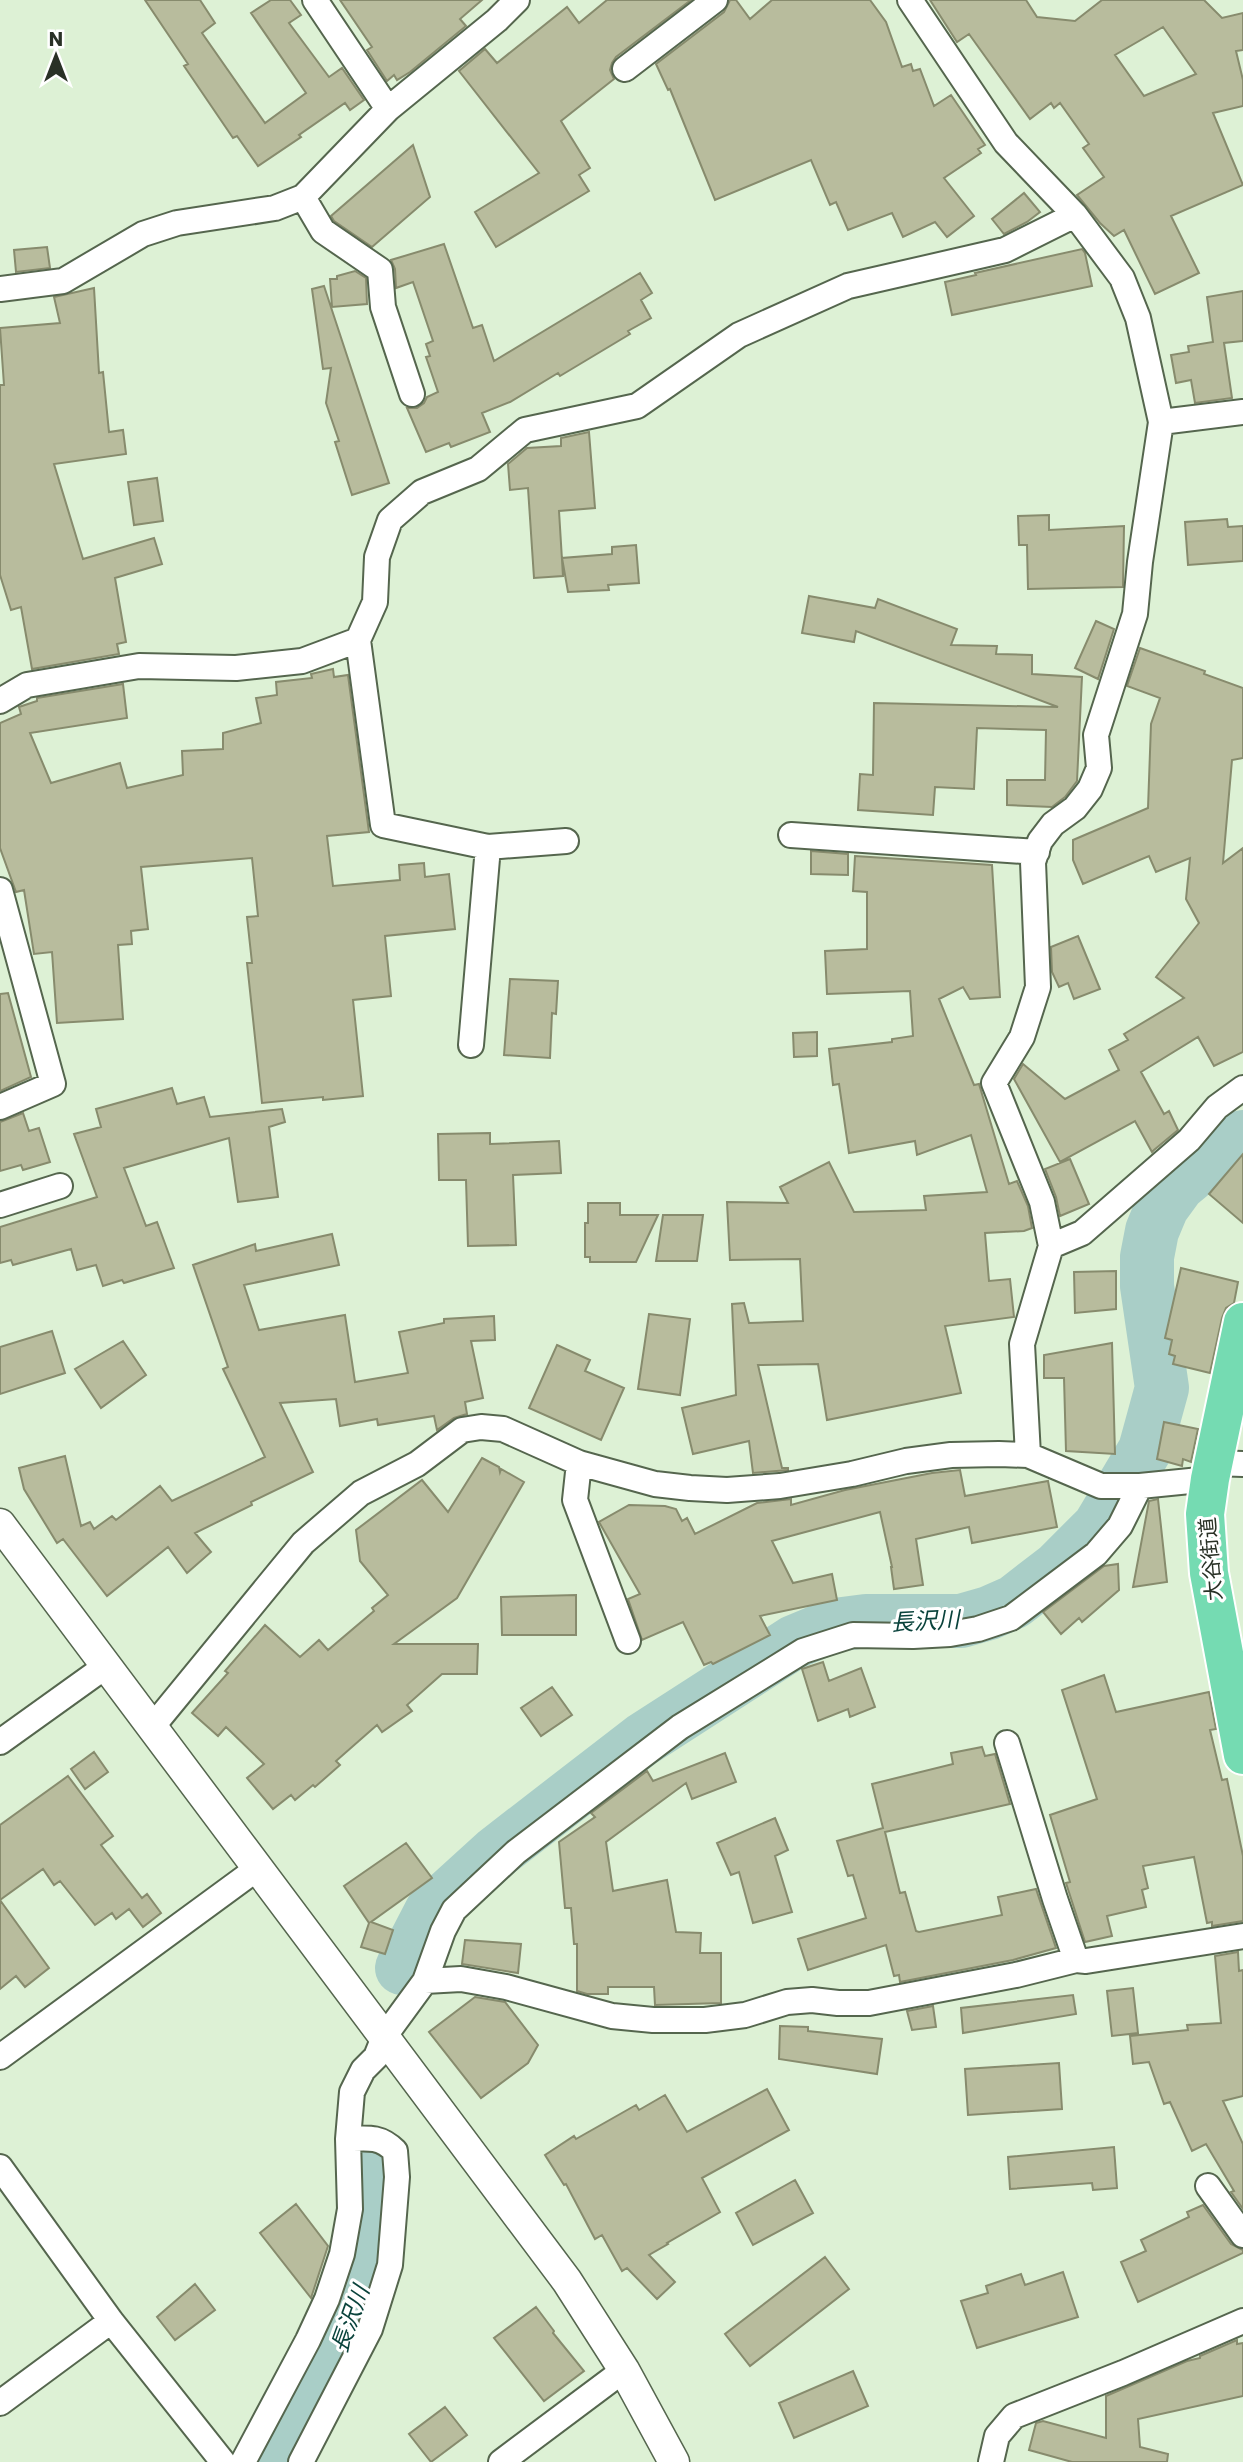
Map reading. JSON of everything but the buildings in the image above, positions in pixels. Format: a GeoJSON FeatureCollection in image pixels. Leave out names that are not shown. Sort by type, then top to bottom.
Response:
{"type":"FeatureCollection","features":[{"type":"Feature","properties":{"kind":"main road","name":"大谷街道"},"geometry":{"type":"LineString","coordinates":[[1243,1322],[1222,1468],[1205,1514],[1209,1573],[1238,1705],[1243,1755]]}},
{"type":"Feature","properties":{"kind":"street"},"geometry":{"type":"LineString","coordinates":[[315,0],[388,109]]}},
{"type":"Feature","properties":{"kind":"street"},"geometry":{"type":"LineString","coordinates":[[0,289],[63,281],[143,234],[177,223],[275,208],[303,197],[388,109],[497,20],[517,0]]}},
{"type":"Feature","properties":{"kind":"street"},"geometry":{"type":"LineString","coordinates":[[625,69],[715,0]]}},
{"type":"Feature","properties":{"kind":"street"},"geometry":{"type":"LineString","coordinates":[[910,0],[1006,143],[1075,215],[1122,278],[1138,318],[1161,422],[1135,614],[1096,734],[1099,768],[1090,789],[1074,808],[1053,824],[1040,841],[1033,862],[1038,987],[1022,1037],[994,1083],[1042,1202],[1051,1246],[1022,1344],[1028,1455]]}},
{"type":"Feature","properties":{"kind":"street"},"geometry":{"type":"LineString","coordinates":[[303,197],[323,231],[380,270],[383,307],[412,394]]}},
{"type":"Feature","properties":{"kind":"street"},"geometry":{"type":"LineString","coordinates":[[566,841],[488,847],[383,825],[358,640],[374,602],[377,557],[390,520],[422,492],[478,469],[525,430],[637,406],[739,335],[848,286],[1005,250],[1075,215]]}},
{"type":"Feature","properties":{"kind":"street"},"geometry":{"type":"LineString","coordinates":[[1161,422],[1243,412]]}},
{"type":"Feature","properties":{"kind":"street"},"geometry":{"type":"LineString","coordinates":[[0,701],[27,685],[139,667],[236,668],[302,660],[358,640]]}},
{"type":"Feature","properties":{"kind":"street"},"geometry":{"type":"LineString","coordinates":[[791,835],[1037,852]]}},
{"type":"Feature","properties":{"kind":"street"},"geometry":{"type":"LineString","coordinates":[[471,1045],[488,847]]}},
{"type":"Feature","properties":{"kind":"street"},"geometry":{"type":"LineString","coordinates":[[0,890],[53,1084],[0,1107]]}},
{"type":"Feature","properties":{"kind":"street"},"geometry":{"type":"LineString","coordinates":[[1051,1246],[1082,1233],[1189,1140],[1217,1107],[1243,1088]]}},
{"type":"Feature","properties":{"kind":"street"},"geometry":{"type":"LineString","coordinates":[[0,1205],[60,1186]]}},
{"type":"Feature","properties":{"kind":"street"},"geometry":{"type":"LineString","coordinates":[[153,1726],[303,1543],[361,1493],[418,1464],[463,1430],[481,1427],[503,1429],[579,1463],[655,1483],[727,1490],[780,1486],[852,1474],[906,1461],[940,1457],[1028,1455],[1101,1486],[1138,1486],[1222,1468]]}},
{"type":"Feature","properties":{"kind":"street"},"geometry":{"type":"LineString","coordinates":[[579,1463],[575,1500],[628,1640]]}},
{"type":"Feature","properties":{"kind":"street"},"geometry":{"type":"LineString","coordinates":[[243,2462],[308,2340],[327,2299],[342,2254],[350,2209],[348,2139],[352,2092],[363,2070],[376,2057],[384,2037],[425,1981],[443,1931],[454,1910],[516,1852],[680,1727],[803,1651],[853,1635],[950,1634],[978,1629],[1011,1618],[1096,1554],[1120,1526],[1138,1486]]}},
{"type":"Feature","properties":{"kind":"street"},"geometry":{"type":"LineString","coordinates":[[0,1524],[567,2281],[624,2370],[674,2462]]}},
{"type":"Feature","properties":{"kind":"street"},"geometry":{"type":"LineString","coordinates":[[0,1742],[106,1666]]}},
{"type":"Feature","properties":{"kind":"street"},"geometry":{"type":"LineString","coordinates":[[1007,1743],[1076,1960]]}},
{"type":"Feature","properties":{"kind":"street"},"geometry":{"type":"LineString","coordinates":[[0,2057],[258,1868]]}},
{"type":"Feature","properties":{"kind":"street"},"geometry":{"type":"LineString","coordinates":[[425,1981],[461,1979],[506,1987],[612,2016],[653,2020],[705,2020],[745,2015],[787,2002],[813,2000],[869,2003],[1016,1975],[1076,1960],[1099,1959],[1243,1936]]}},
{"type":"Feature","properties":{"kind":"street"},"geometry":{"type":"LineString","coordinates":[[301,2462],[370,2329],[390,2265],[397,2178],[395,2151],[385,2141],[369,2138],[348,2139]]}},
{"type":"Feature","properties":{"kind":"street"},"geometry":{"type":"LineString","coordinates":[[0,2167],[111,2322],[223,2462]]}},
{"type":"Feature","properties":{"kind":"street"},"geometry":{"type":"LineString","coordinates":[[1208,2186],[1243,2235]]}},
{"type":"Feature","properties":{"kind":"street"},"geometry":{"type":"LineString","coordinates":[[991,2462],[997,2436],[1014,2416],[1243,2321]]}},
{"type":"Feature","properties":{"kind":"street"},"geometry":{"type":"LineString","coordinates":[[0,2403],[111,2322]]}},
{"type":"Feature","properties":{"kind":"street"},"geometry":{"type":"LineString","coordinates":[[500,2462],[624,2370]]}},
{"type":"Feature","properties":{"kind":"waterway","name":"長沢川"},"geometry":{"type":"LineString","coordinates":[[402,1968],[431,1912],[497,1852],[642,1740],[794,1642],[835,1625],[866,1621],[961,1621],[1014,1602],[1058,1568],[1099,1527],[1145,1450],[1162,1388],[1147,1286],[1147,1257],[1152,1231],[1162,1207],[1178,1185],[1219,1151],[1243,1137]]}},
{"type":"Feature","properties":{"kind":"waterway","name":"長沢川"},"geometry":{"type":"LineString","coordinates":[[280,2462],[338,2356],[362,2291],[378,2219],[380,2163]]}}]}
